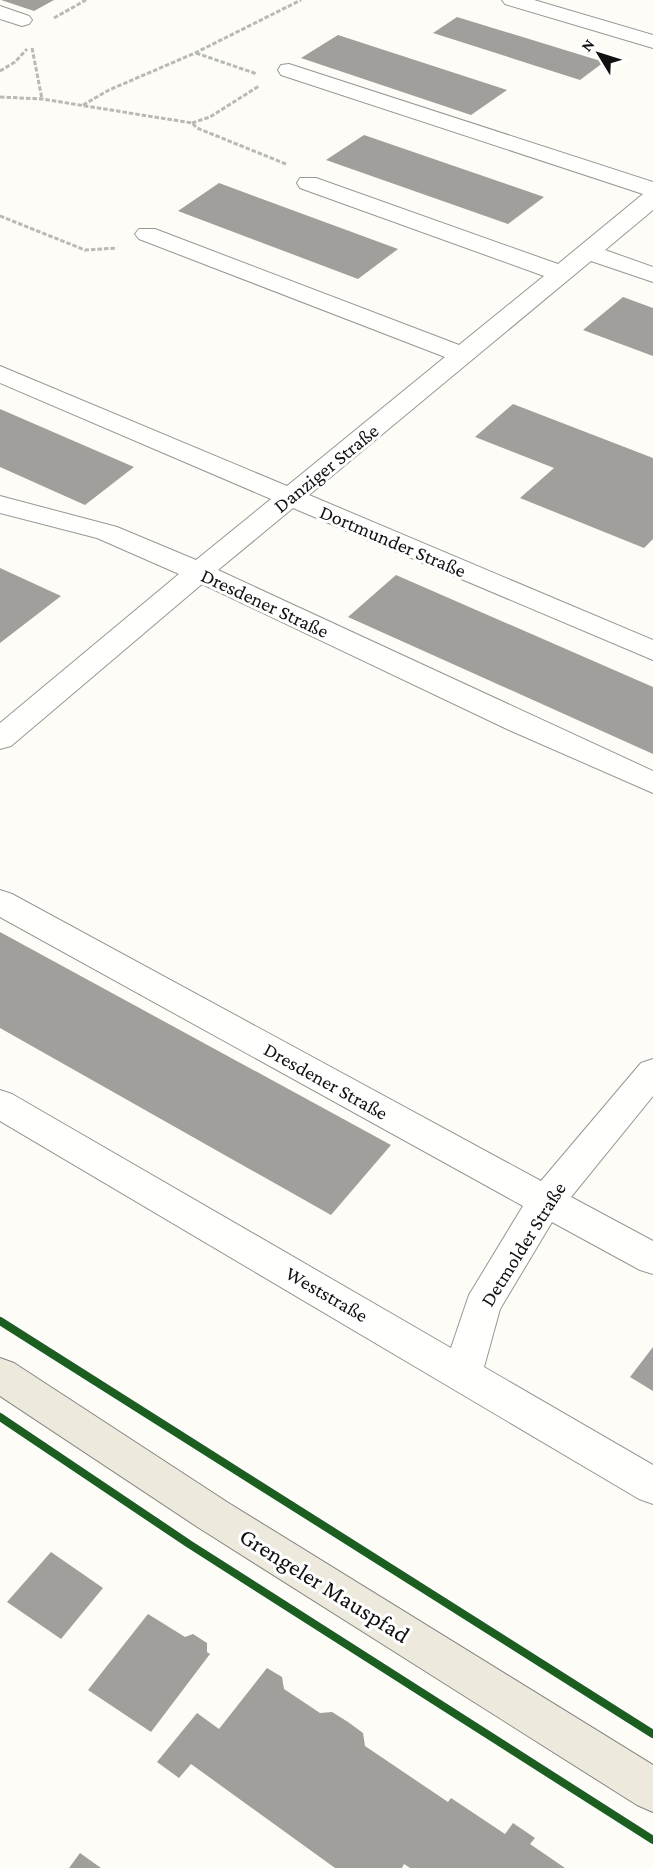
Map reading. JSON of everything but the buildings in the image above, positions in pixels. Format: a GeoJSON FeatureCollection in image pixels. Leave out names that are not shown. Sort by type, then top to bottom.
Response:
{"type":"FeatureCollection","features":[{"type":"Feature","properties":{"kind":"main road","name":"Grengeler Mauspfad"},"geometry":{"type":"LineString","coordinates":[[0,1375],[213,1515],[653,1790]]}},
{"type":"Feature","properties":{"kind":"lane"},"geometry":{"type":"LineString","coordinates":[[512,0],[653,42]]}},
{"type":"Feature","properties":{"kind":"lane"},"geometry":{"type":"LineString","coordinates":[[0,12],[22,20]]}},
{"type":"Feature","properties":{"kind":"lane"},"geometry":{"type":"LineString","coordinates":[[290,70],[653,190]]}},
{"type":"Feature","properties":{"kind":"lane"},"geometry":{"type":"LineString","coordinates":[[308,183],[562,273]]}},
{"type":"Feature","properties":{"kind":"lane","name":"Danziger Straße"},"geometry":{"type":"LineString","coordinates":[[0,739],[653,198]]}},
{"type":"Feature","properties":{"kind":"lane"},"geometry":{"type":"LineString","coordinates":[[147,234],[463,355]]}},
{"type":"Feature","properties":{"kind":"lane"},"geometry":{"type":"LineString","coordinates":[[588,252],[653,275]]}},
{"type":"Feature","properties":{"kind":"lane","name":"Dortmunder Straße"},"geometry":{"type":"LineString","coordinates":[[0,374],[653,651]]}},
{"type":"Feature","properties":{"kind":"lane","name":"Dresdener Straße"},"geometry":{"type":"LineString","coordinates":[[6,514],[114,535],[199,572],[653,783]]}},
{"type":"Feature","properties":{"kind":"lane","name":"Dresdener Straße"},"geometry":{"type":"LineString","coordinates":[[0,902],[653,1259]]}},
{"type":"Feature","properties":{"kind":"lane","name":"Detmolder Straße"},"geometry":{"type":"LineString","coordinates":[[463,1374],[482,1306],[545,1202],[653,1072]]}},
{"type":"Feature","properties":{"kind":"lane","name":"Weststraße"},"geometry":{"type":"LineString","coordinates":[[0,1104],[653,1486]]}},
{"type":"Feature","properties":{"kind":"path"},"geometry":{"type":"LineString","coordinates":[[50,20],[86,0]]}},
{"type":"Feature","properties":{"kind":"path"},"geometry":{"type":"LineString","coordinates":[[83,105],[301,0]]}},
{"type":"Feature","properties":{"kind":"path"},"geometry":{"type":"LineString","coordinates":[[31,44],[42,99]]}},
{"type":"Feature","properties":{"kind":"path"},"geometry":{"type":"LineString","coordinates":[[195,53],[263,75],[290,70]]}},
{"type":"Feature","properties":{"kind":"path"},"geometry":{"type":"LineString","coordinates":[[0,97],[42,99],[192,123],[210,117],[257,89],[263,75]]}},
{"type":"Feature","properties":{"kind":"path"},"geometry":{"type":"LineString","coordinates":[[192,123],[197,128],[288,165],[302,173],[308,183]]}},
{"type":"Feature","properties":{"kind":"path"},"geometry":{"type":"LineString","coordinates":[[0,216],[85,250],[121,248],[147,234]]}},
{"type":"Feature","properties":{"kind":"cycle path"},"geometry":{"type":"LineString","coordinates":[[0,1321],[653,1734]]}},
{"type":"Feature","properties":{"kind":"cycle path"},"geometry":{"type":"LineString","coordinates":[[0,1417],[189,1544],[653,1840]]}}]}
